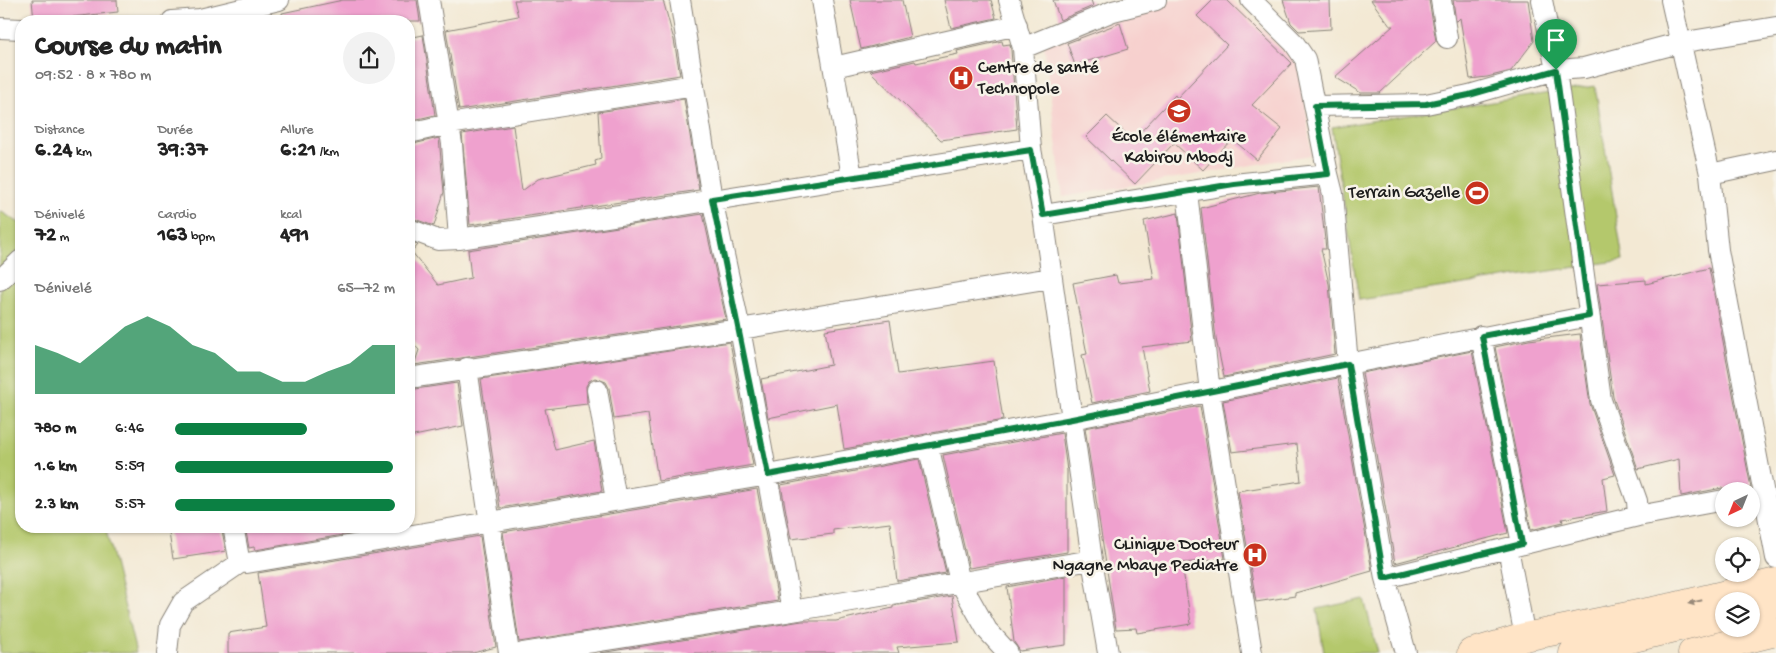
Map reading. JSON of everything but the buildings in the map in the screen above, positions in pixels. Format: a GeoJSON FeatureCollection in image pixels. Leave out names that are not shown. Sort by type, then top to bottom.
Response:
{"type":"FeatureCollection","features":[{"type":"Feature","properties":{"kind":"main road"},"geometry":{"type":"LineString","coordinates":[[1471,653],[1525,637],[1672,607],[1776,582]]}},
{"type":"Feature","properties":{"kind":"main road"},"geometry":{"type":"LineString","coordinates":[[1760,608],[1776,604]]}},
{"type":"Feature","properties":{"kind":"main road"},"geometry":{"type":"LineString","coordinates":[[1573,653],[1715,618]]}},
{"type":"Feature","properties":{"kind":"main road"},"geometry":{"type":"LineString","coordinates":[[1692,653],[1776,632]]}},
{"type":"Feature","properties":{"kind":"street"},"geometry":{"type":"LineString","coordinates":[[220,15],[279,0]]}},
{"type":"Feature","properties":{"kind":"street"},"geometry":{"type":"LineString","coordinates":[[428,0],[449,124],[457,189],[459,238]]}},
{"type":"Feature","properties":{"kind":"street"},"geometry":{"type":"LineString","coordinates":[[680,0],[712,199],[740,329],[792,611]]}},
{"type":"Feature","properties":{"kind":"street"},"geometry":{"type":"LineString","coordinates":[[822,0],[852,177]]}},
{"type":"Feature","properties":{"kind":"street"},"geometry":{"type":"LineString","coordinates":[[1010,0],[1023,48],[1031,150],[1043,215],[1092,560],[1108,653]]}},
{"type":"Feature","properties":{"kind":"street"},"geometry":{"type":"LineString","coordinates":[[1023,48],[1113,11],[1156,0]]}},
{"type":"Feature","properties":{"kind":"street"},"geometry":{"type":"LineString","coordinates":[[1251,0],[1294,43],[1305,59],[1333,194],[1348,364],[1384,578],[1406,653]]}},
{"type":"Feature","properties":{"kind":"street"},"geometry":{"type":"LineString","coordinates":[[1441,0],[1447,38]]}},
{"type":"Feature","properties":{"kind":"street"},"geometry":{"type":"LineString","coordinates":[[1542,0],[1556,70],[1601,400],[1637,501],[1638,516]]}},
{"type":"Feature","properties":{"kind":"street"},"geometry":{"type":"LineString","coordinates":[[1671,0],[1679,43],[1710,174],[1718,250],[1776,558]]}},
{"type":"Feature","properties":{"kind":"street"},"geometry":{"type":"LineString","coordinates":[[834,67],[1017,25]]}},
{"type":"Feature","properties":{"kind":"street"},"geometry":{"type":"LineString","coordinates":[[1315,106],[1426,104],[1469,95],[1556,70],[1584,68],[1679,43],[1776,27]]}},
{"type":"Feature","properties":{"kind":"street"},"geometry":{"type":"LineString","coordinates":[[0,28],[15,29]]}},
{"type":"Feature","properties":{"kind":"street"},"geometry":{"type":"LineString","coordinates":[[415,132],[449,124],[694,85]]}},
{"type":"Feature","properties":{"kind":"street"},"geometry":{"type":"LineString","coordinates":[[415,231],[438,240],[459,238],[1031,150]]}},
{"type":"Feature","properties":{"kind":"street"},"geometry":{"type":"LineString","coordinates":[[1710,174],[1776,160]]}},
{"type":"Feature","properties":{"kind":"street"},"geometry":{"type":"LineString","coordinates":[[1043,215],[1187,192],[1328,174]]}},
{"type":"Feature","properties":{"kind":"street"},"geometry":{"type":"LineString","coordinates":[[1187,192],[1210,392],[1252,653]]}},
{"type":"Feature","properties":{"kind":"street"},"geometry":{"type":"LineString","coordinates":[[0,280],[15,266]]}},
{"type":"Feature","properties":{"kind":"street"},"geometry":{"type":"LineString","coordinates":[[415,378],[467,368],[740,329],[1052,278]]}},
{"type":"Feature","properties":{"kind":"street"},"geometry":{"type":"LineString","coordinates":[[234,533],[239,558],[248,563],[768,475],[1072,419],[1589,316]]}},
{"type":"Feature","properties":{"kind":"street"},"geometry":{"type":"LineString","coordinates":[[1482,336],[1515,546],[1525,637]]}},
{"type":"Feature","properties":{"kind":"street"},"geometry":{"type":"LineString","coordinates":[[467,368],[488,521],[509,653]]}},
{"type":"Feature","properties":{"kind":"street"},"geometry":{"type":"LineString","coordinates":[[596,390],[616,500]]}},
{"type":"Feature","properties":{"kind":"street"},"geometry":{"type":"LineString","coordinates":[[928,445],[960,582],[987,630],[1008,653]]}},
{"type":"Feature","properties":{"kind":"street"},"geometry":{"type":"LineString","coordinates":[[1384,578],[1638,516],[1715,502]]}},
{"type":"Feature","properties":{"kind":"street"},"geometry":{"type":"LineString","coordinates":[[523,653],[792,611],[1092,560]]}},
{"type":"Feature","properties":{"kind":"street"},"geometry":{"type":"LineString","coordinates":[[167,653],[170,625],[183,602],[243,561]]}},
{"type":"Feature","properties":{"kind":"shaded area","name":"École élémentaire Kabirou Mbodj"},"geometry":{"type":"Polygon","coordinates":[[[1172,0],[1232,0],[1302,67],[1311,155],[1063,197],[1044,44],[1172,0]]]}},
{"type":"Feature","properties":{"kind":"green space","name":"Terrain Gazelle"},"geometry":{"type":"Polygon","coordinates":[[[1595,86],[1623,260],[1359,300],[1332,127],[1595,86]]]}},
{"type":"Feature","properties":{"kind":"green space"},"geometry":{"type":"Polygon","coordinates":[[[0,211],[15,220],[15,533],[107,533],[136,653],[0,653],[0,211]]]}},
{"type":"Feature","properties":{"kind":"green space"},"geometry":{"type":"Polygon","coordinates":[[[1364,599],[1378,653],[1324,653],[1317,609],[1364,599]]]}},
{"type":"Feature","properties":{"kind":"place","name":"Centre de santé Technopole"},"geometry":{"type":"Point","coordinates":[961,78]}},
{"type":"Feature","properties":{"kind":"place","name":"École élémentaire Kabirou Mbodj"},"geometry":{"type":"Point","coordinates":[1179,111]}},
{"type":"Feature","properties":{"kind":"place","name":"Terrain Gazelle"},"geometry":{"type":"Point","coordinates":[1477,193]}},
{"type":"Feature","properties":{"kind":"place","name":"CLinique Docteur Ngagne Mbaye Pediatre"},"geometry":{"type":"Point","coordinates":[1255,555]}},
{"type":"Feature","properties":{"kind":"route"},"geometry":{"type":"LineString","coordinates":[[1556,70],[1589,316],[1482,336],[1522,544],[1384,578],[1348,364],[1072,419],[768,475],[740,329],[712,199],[1031,150],[1043,215],[1234,184],[1328,174],[1315,106],[1426,104],[1469,95],[1556,70]]}}]}
